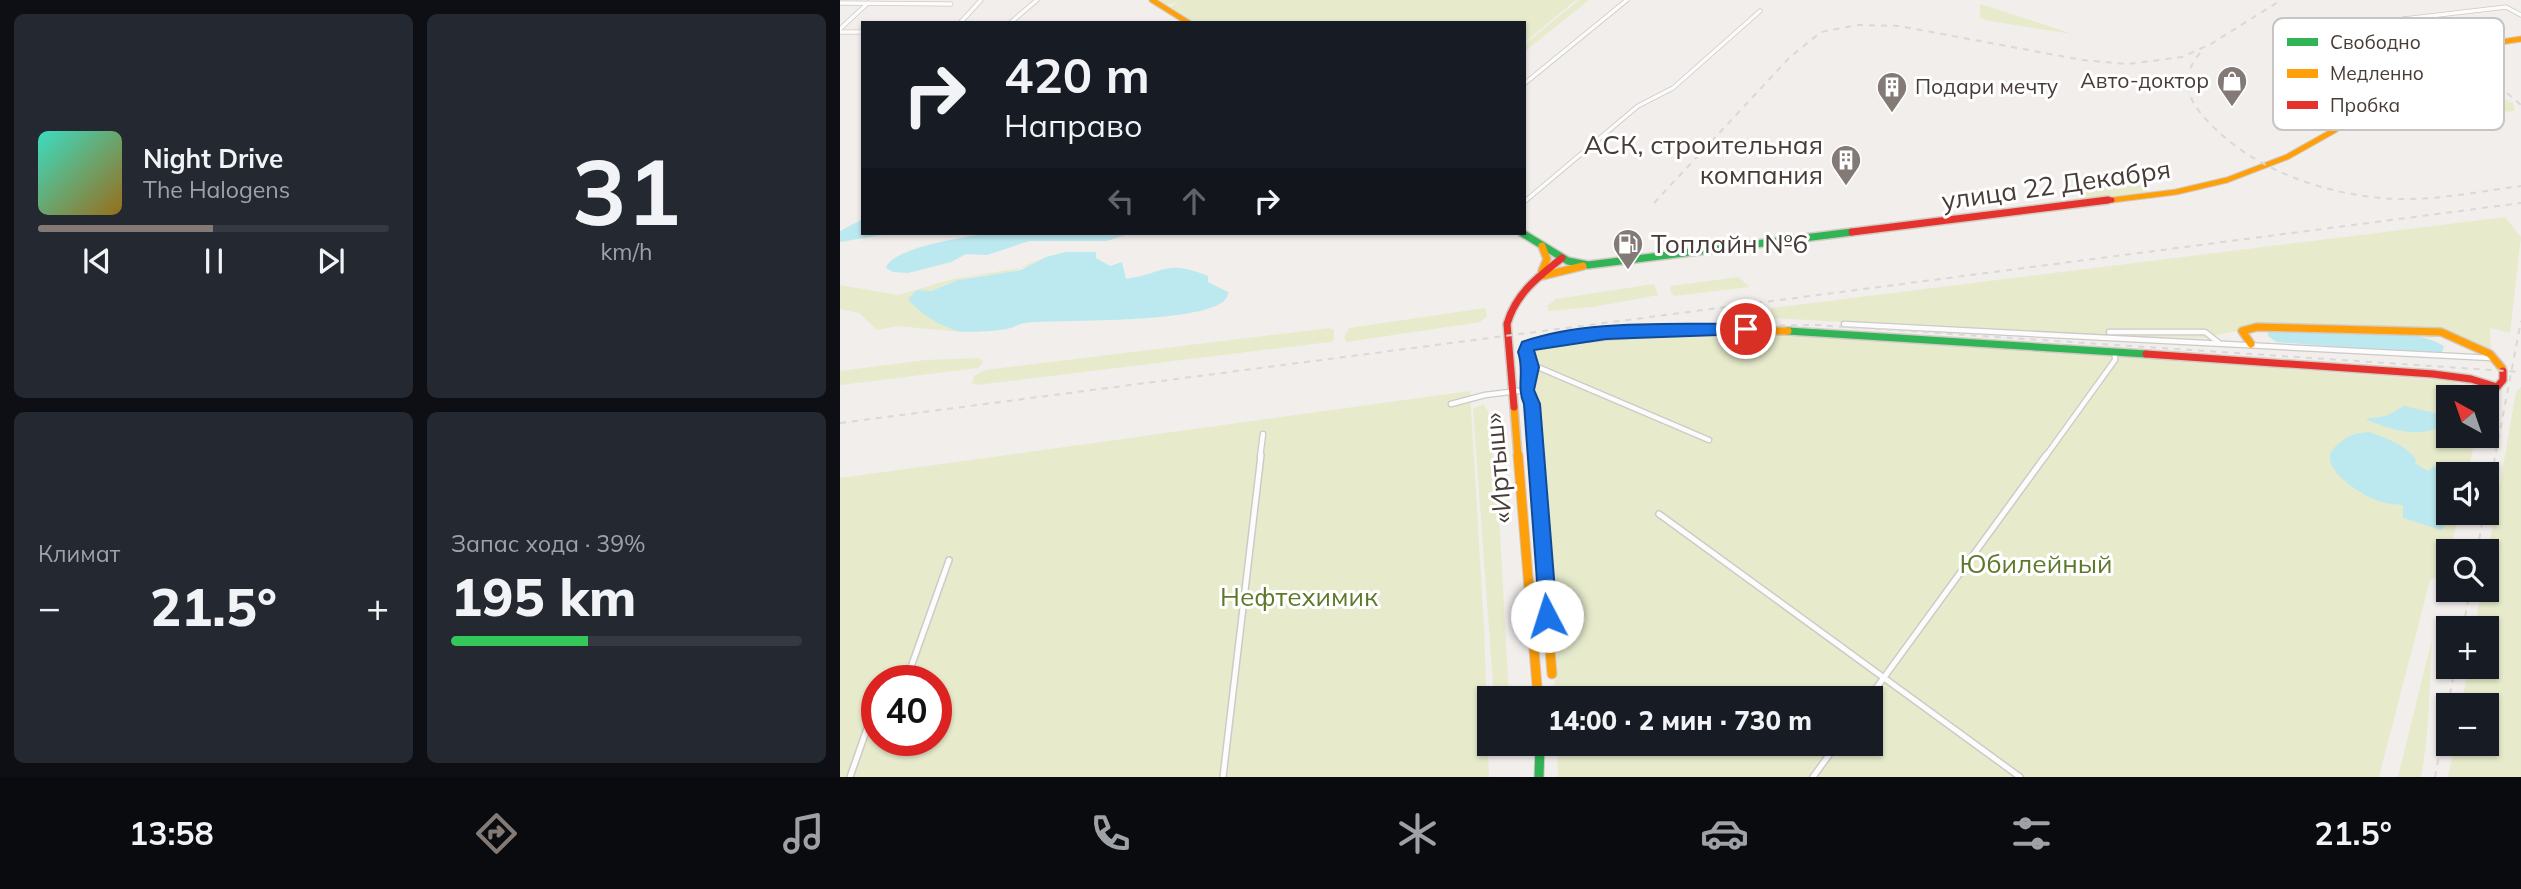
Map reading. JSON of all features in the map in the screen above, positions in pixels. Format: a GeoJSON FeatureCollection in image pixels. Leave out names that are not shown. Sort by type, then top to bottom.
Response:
{"type":"FeatureCollection","features":[{"type":"Feature","properties":{"kind":"main road"},"geometry":{"type":"LineString","coordinates":[[1152,0],[1185,21]]}},
{"type":"Feature","properties":{"kind":"main road","name":"улица 22 Декабря"},"geometry":{"type":"LineString","coordinates":[[1525,235],[1562,258],[1588,265],[2134,199],[2216,183],[2269,165],[2311,144],[2331,130]]}},
{"type":"Feature","properties":{"kind":"main road"},"geometry":{"type":"LineString","coordinates":[[1534,279],[1546,264],[1546,252],[1541,245]]}},
{"type":"Feature","properties":{"kind":"main road","name":"«Иртыш»"},"geometry":{"type":"LineString","coordinates":[[1537,686],[1507,317],[1517,295],[1562,258]]}},
{"type":"Feature","properties":{"kind":"main road"},"geometry":{"type":"LineString","coordinates":[[1534,279],[1588,265]]}},
{"type":"Feature","properties":{"kind":"main road"},"geometry":{"type":"LineString","coordinates":[[1552,674],[1532,404],[1526,390],[1531,367],[1525,352],[1533,343],[1579,336],[1671,329],[1815,331],[2446,375],[2497,387],[2502,380],[2502,369],[2490,354],[2441,332],[2257,327],[2242,331],[2251,344]]}},
{"type":"Feature","properties":{"kind":"main road"},"geometry":{"type":"LineString","coordinates":[[1539,777],[1540,756]]}},
{"type":"Feature","properties":{"kind":"street"},"geometry":{"type":"LineString","coordinates":[[962,21],[981,0]]}},
{"type":"Feature","properties":{"kind":"street"},"geometry":{"type":"LineString","coordinates":[[1012,21],[1037,0]]}},
{"type":"Feature","properties":{"kind":"street"},"geometry":{"type":"LineString","coordinates":[[1526,82],[1627,0]]}},
{"type":"Feature","properties":{"kind":"street"},"geometry":{"type":"LineString","coordinates":[[840,3],[951,4]]}},
{"type":"Feature","properties":{"kind":"street"},"geometry":{"type":"LineString","coordinates":[[840,30],[868,3]]}},
{"type":"Feature","properties":{"kind":"street"},"geometry":{"type":"LineString","coordinates":[[2412,18],[2506,6],[2521,15]]}},
{"type":"Feature","properties":{"kind":"street"},"geometry":{"type":"LineString","coordinates":[[1526,200],[1638,106],[1674,88],[1760,11]]}},
{"type":"Feature","properties":{"kind":"street"},"geometry":{"type":"LineString","coordinates":[[840,30],[861,32]]}},
{"type":"Feature","properties":{"kind":"street"},"geometry":{"type":"LineString","coordinates":[[1844,324],[2491,358]]}},
{"type":"Feature","properties":{"kind":"street"},"geometry":{"type":"LineString","coordinates":[[2109,332],[2205,332],[2218,343]]}},
{"type":"Feature","properties":{"kind":"street"},"geometry":{"type":"LineString","coordinates":[[1878,686],[2115,360],[2115,351]]}},
{"type":"Feature","properties":{"kind":"street"},"geometry":{"type":"LineString","coordinates":[[1531,367],[1540,368],[1709,440]]}},
{"type":"Feature","properties":{"kind":"street"},"geometry":{"type":"LineString","coordinates":[[1451,404],[1526,390]]}},
{"type":"Feature","properties":{"kind":"street"},"geometry":{"type":"LineString","coordinates":[[1223,777],[1263,434]]}},
{"type":"Feature","properties":{"kind":"street"},"geometry":{"type":"LineString","coordinates":[[1660,514],[2020,777]]}},
{"type":"Feature","properties":{"kind":"street"},"geometry":{"type":"LineString","coordinates":[[912,665],[949,560]]}},
{"type":"Feature","properties":{"kind":"street"},"geometry":{"type":"LineString","coordinates":[[850,777],[861,746]]}},
{"type":"Feature","properties":{"kind":"street"},"geometry":{"type":"LineString","coordinates":[[1813,777],[1828,756]]}},
{"type":"Feature","properties":{"kind":"green space"},"geometry":{"type":"Polygon","coordinates":[[[1157,0],[1576,0],[1526,41],[1526,21],[1190,21],[1170,7],[1180,1],[1167,5],[1157,0]]]}},
{"type":"Feature","properties":{"kind":"green space"},"geometry":{"type":"Polygon","coordinates":[[[1579,0],[1589,0],[1526,50],[1526,43],[1579,0]]]}},
{"type":"Feature","properties":{"kind":"green space"},"geometry":{"type":"Polygon","coordinates":[[[1980,4],[2072,34],[1980,18],[1980,4]]]}},
{"type":"Feature","properties":{"kind":"green space"},"geometry":{"type":"Polygon","coordinates":[[[2504,99],[2514,104],[2514,111],[2504,112],[2504,99]]]}},
{"type":"Feature","properties":{"kind":"green space"},"geometry":{"type":"Polygon","coordinates":[[[2117,179],[2141,186],[2149,192],[2078,201],[2085,183],[2117,179]]]}},
{"type":"Feature","properties":{"kind":"green space"},"geometry":{"type":"Polygon","coordinates":[[[2505,217],[2521,237],[2510,333],[2490,328],[2491,352],[2446,332],[2431,338],[2317,327],[2257,329],[2204,338],[2046,334],[1774,318],[1770,311],[1772,308],[2505,217]]]}},
{"type":"Feature","properties":{"kind":"green space"},"geometry":{"type":"Polygon","coordinates":[[[1040,259],[1020,269],[966,278],[918,292],[930,318],[960,332],[898,326],[877,330],[859,313],[840,309],[840,285],[898,295],[953,279],[1020,268],[1040,259]]]}},
{"type":"Feature","properties":{"kind":"green space"},"geometry":{"type":"Polygon","coordinates":[[[1738,277],[1750,287],[1674,296],[1670,290],[1671,286],[1738,277]]]}},
{"type":"Feature","properties":{"kind":"green space"},"geometry":{"type":"Polygon","coordinates":[[[1654,284],[1658,295],[1593,307],[1549,311],[1547,306],[1556,299],[1654,284]]]}},
{"type":"Feature","properties":{"kind":"green space"},"geometry":{"type":"Polygon","coordinates":[[[1485,308],[1487,316],[1480,322],[1347,342],[1344,338],[1349,328],[1485,308]]]}},
{"type":"Feature","properties":{"kind":"green space"},"geometry":{"type":"Polygon","coordinates":[[[1330,328],[1334,330],[1334,340],[1330,342],[976,385],[972,383],[974,376],[985,370],[1330,328]]]}},
{"type":"Feature","properties":{"kind":"green space","name":"Юбилейный"},"geometry":{"type":"Polygon","coordinates":[[[1658,332],[1673,336],[1708,332],[1815,335],[2453,381],[2459,385],[2436,385],[2436,448],[2473,448],[2470,462],[2436,462],[2436,525],[2456,525],[2453,539],[2436,539],[2436,578],[2430,580],[2379,777],[1558,777],[1557,756],[1883,756],[1883,686],[1555,686],[1534,393],[1535,344],[1658,332]]]}},
{"type":"Feature","properties":{"kind":"green space"},"geometry":{"type":"Polygon","coordinates":[[[980,358],[983,362],[978,368],[840,385],[840,371],[926,360],[980,358]]]}},
{"type":"Feature","properties":{"kind":"green space"},"geometry":{"type":"Polygon","coordinates":[[[2521,387],[2521,777],[2448,777],[2452,756],[2499,756],[2499,693],[2464,693],[2466,679],[2499,679],[2499,616],[2477,616],[2479,602],[2499,602],[2499,539],[2490,539],[2493,525],[2499,525],[2499,489],[2516,392],[2521,387]]]}},
{"type":"Feature","properties":{"kind":"green space","name":"Нефтехимик"},"geometry":{"type":"Polygon","coordinates":[[[1470,391],[1486,686],[1477,686],[1477,756],[1488,756],[1489,777],[840,777],[840,478],[1470,391]]]}},
{"type":"Feature","properties":{"kind":"green space"},"geometry":{"type":"Polygon","coordinates":[[[1483,404],[1488,412],[1500,532],[1508,686],[1493,686],[1473,409],[1483,404]]]}},
{"type":"Feature","properties":{"kind":"green space"},"geometry":{"type":"Polygon","coordinates":[[[2432,639],[2428,726],[2421,777],[2398,777],[2432,639]]]}},
{"type":"Feature","properties":{"kind":"water"},"geometry":{"type":"Polygon","coordinates":[[[861,220],[861,235],[881,235],[840,242],[840,231],[861,220]]]}},
{"type":"Feature","properties":{"kind":"water"},"geometry":{"type":"Polygon","coordinates":[[[978,235],[1125,235],[1107,241],[1029,241],[987,255],[966,254],[951,262],[908,273],[893,272],[886,268],[902,254],[949,240],[978,235]]]}},
{"type":"Feature","properties":{"kind":"water"},"geometry":{"type":"Polygon","coordinates":[[[1066,252],[1096,252],[1096,258],[1110,266],[1122,262],[1126,279],[1166,269],[1182,268],[1208,276],[1208,282],[1228,292],[1221,303],[1202,311],[1172,316],[1025,323],[1006,329],[975,332],[957,331],[943,326],[924,314],[908,299],[917,290],[931,291],[958,280],[1021,270],[1046,257],[1066,252]]]}},
{"type":"Feature","properties":{"kind":"water"},"geometry":{"type":"Polygon","coordinates":[[[2298,329],[2393,332],[2429,339],[2444,346],[2441,355],[2276,342],[2268,336],[2268,331],[2298,329]]]}},
{"type":"Feature","properties":{"kind":"water"},"geometry":{"type":"Polygon","coordinates":[[[2404,406],[2436,413],[2436,429],[2406,432],[2365,419],[2386,416],[2404,406]]]}},
{"type":"Feature","properties":{"kind":"water"},"geometry":{"type":"Polygon","coordinates":[[[2369,432],[2388,439],[2400,445],[2416,459],[2415,463],[2428,471],[2434,466],[2436,468],[2436,525],[2445,525],[2441,530],[2403,518],[2403,505],[2373,499],[2353,488],[2336,472],[2330,455],[2343,440],[2358,433],[2369,432]]]}},
{"type":"Feature","properties":{"kind":"railway"},"geometry":{"type":"LineString","coordinates":[[1654,203],[1790,57],[1821,32],[1858,25],[1899,26],[2082,60],[2127,64],[2182,57],[2211,44],[2281,0]]}},
{"type":"Feature","properties":{"kind":"railway"},"geometry":{"type":"LineString","coordinates":[[2200,53],[2191,67],[2188,82],[2194,104],[2199,111],[2239,149],[2289,176],[2344,192],[2399,199],[2445,197],[2521,186]]}},
{"type":"Feature","properties":{"kind":"railway"},"geometry":{"type":"LineString","coordinates":[[2507,93],[2521,105]]}},
{"type":"Feature","properties":{"kind":"railway"},"geometry":{"type":"LineString","coordinates":[[840,423],[2521,203]]}},
{"type":"Feature","properties":{"kind":"railway"},"geometry":{"type":"LineString","coordinates":[[2511,371],[2521,321]]}},
{"type":"Feature","properties":{"kind":"railway"},"geometry":{"type":"LineString","coordinates":[[1635,327],[1816,325],[2511,371]]}},
{"type":"Feature","properties":{"kind":"railway"},"geometry":{"type":"LineString","coordinates":[[2494,462],[2511,371]]}},
{"type":"Feature","properties":{"kind":"railway"},"geometry":{"type":"LineString","coordinates":[[2511,371],[2521,372]]}},
{"type":"Feature","properties":{"kind":"railway"},"geometry":{"type":"LineString","coordinates":[[2479,539],[2482,525]]}},
{"type":"Feature","properties":{"kind":"railway"},"geometry":{"type":"LineString","coordinates":[[2465,616],[2468,602]]}},
{"type":"Feature","properties":{"kind":"railway"},"geometry":{"type":"LineString","coordinates":[[2435,777],[2453,679]]}},
{"type":"Feature","properties":{"kind":"traffic: fast"},"geometry":{"type":"LineString","coordinates":[[1525,235],[1568,261],[1588,265],[1852,232]]}},
{"type":"Feature","properties":{"kind":"traffic: fast"},"geometry":{"type":"LineString","coordinates":[[1788,331],[2146,354]]}},
{"type":"Feature","properties":{"kind":"traffic: fast"},"geometry":{"type":"LineString","coordinates":[[1539,777],[1540,756]]}},
{"type":"Feature","properties":{"kind":"traffic: slow"},"geometry":{"type":"LineString","coordinates":[[1152,0],[1186,21]]}},
{"type":"Feature","properties":{"kind":"traffic: slow"},"geometry":{"type":"LineString","coordinates":[[2504,42],[2521,39]]}},
{"type":"Feature","properties":{"kind":"traffic: slow"},"geometry":{"type":"LineString","coordinates":[[2112,200],[2176,192],[2227,180],[2287,157],[2335,130]]}},
{"type":"Feature","properties":{"kind":"traffic: slow"},"geometry":{"type":"LineString","coordinates":[[1542,246],[1547,259],[1542,271]]}},
{"type":"Feature","properties":{"kind":"traffic: slow"},"geometry":{"type":"LineString","coordinates":[[1542,276],[1583,266]]}},
{"type":"Feature","properties":{"kind":"traffic: slow"},"geometry":{"type":"LineString","coordinates":[[2251,344],[2242,331],[2257,327],[2441,332],[2490,354],[2502,368]]}},
{"type":"Feature","properties":{"kind":"traffic: slow"},"geometry":{"type":"LineString","coordinates":[[1552,674],[1526,352],[1533,343],[1597,335],[1692,330],[1788,331]]}},
{"type":"Feature","properties":{"kind":"traffic: slow"},"geometry":{"type":"LineString","coordinates":[[1514,407],[1537,686]]}},
{"type":"Feature","properties":{"kind":"traffic: jam"},"geometry":{"type":"LineString","coordinates":[[1852,232],[2112,200]]}},
{"type":"Feature","properties":{"kind":"traffic: jam"},"geometry":{"type":"LineString","coordinates":[[1514,407],[1507,324],[1510,313],[1528,286],[1562,258]]}},
{"type":"Feature","properties":{"kind":"traffic: jam"},"geometry":{"type":"LineString","coordinates":[[2146,354],[2433,374],[2471,379],[2497,387],[2503,380],[2503,371]]}},
{"type":"Feature","properties":{"kind":"place","name":"Авто-доктор"},"geometry":{"type":"Point","coordinates":[2232,108]}},
{"type":"Feature","properties":{"kind":"place","name":"Подари мечту"},"geometry":{"type":"Point","coordinates":[1892,114]}},
{"type":"Feature","properties":{"kind":"place","name":"АСК, строительная компания"},"geometry":{"type":"Point","coordinates":[1846,187]}},
{"type":"Feature","properties":{"kind":"place","name":"Топлайн №6"},"geometry":{"type":"Point","coordinates":[1628,271]}},
{"type":"Feature","properties":{"kind":"route"},"geometry":{"type":"LineString","coordinates":[[1547,616],[1532,404],[1526,390],[1531,367],[1525,352],[1527,346],[1544,340],[1606,333],[1671,329],[1746,329]]}}]}
